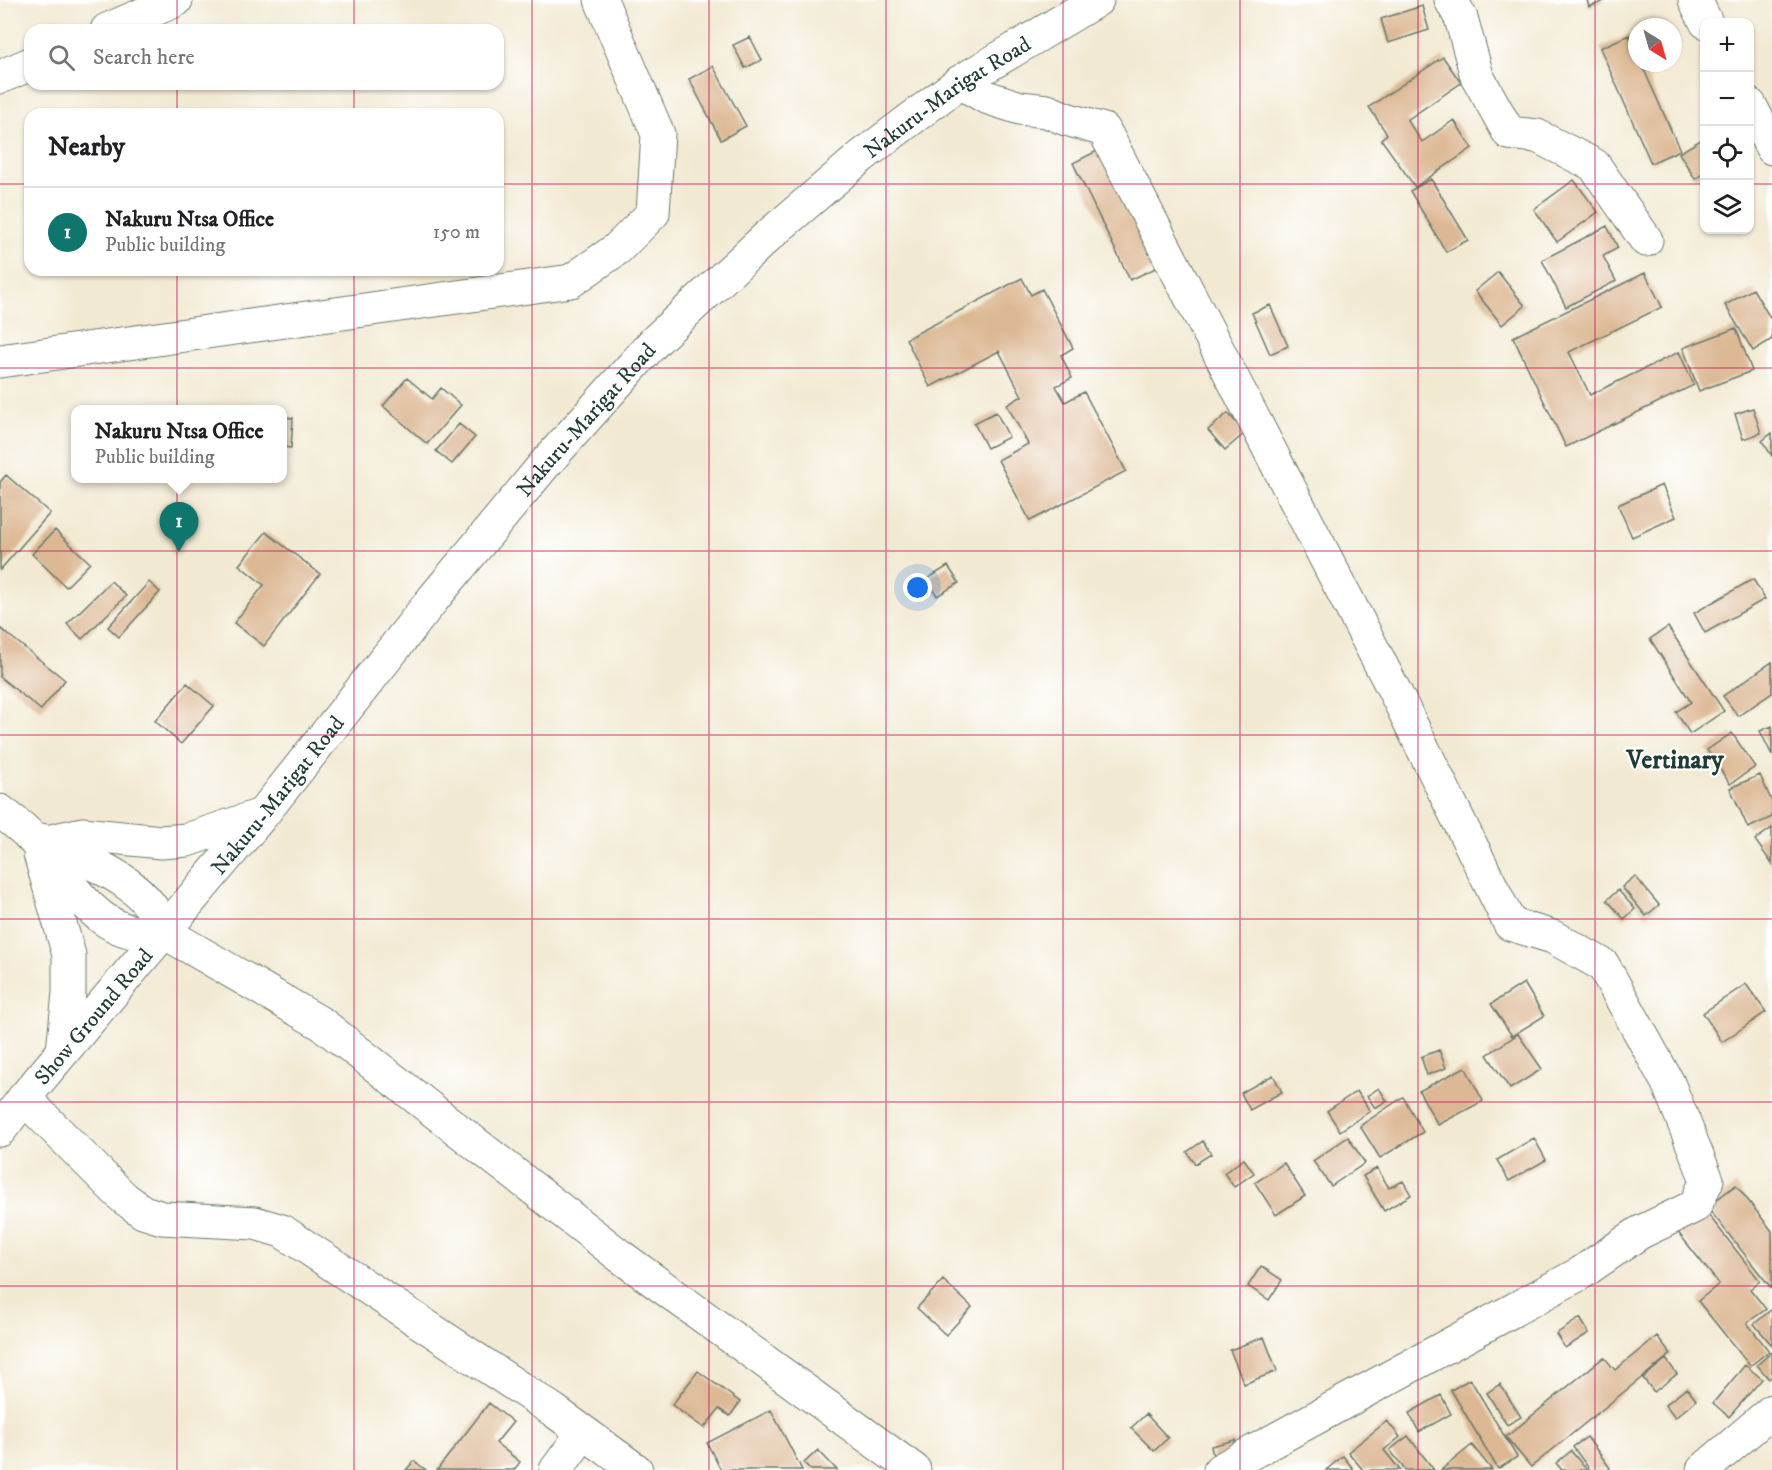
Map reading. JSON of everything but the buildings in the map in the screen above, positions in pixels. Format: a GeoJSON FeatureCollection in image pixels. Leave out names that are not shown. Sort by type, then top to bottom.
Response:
{"type":"FeatureCollection","features":[{"type":"Feature","properties":{"kind":"street"},"geometry":{"type":"LineString","coordinates":[[121,24],[176,0]]}},
{"type":"Feature","properties":{"kind":"street"},"geometry":{"type":"LineString","coordinates":[[0,361],[571,281],[617,249],[653,213],[658,134],[601,0]]}},
{"type":"Feature","properties":{"kind":"street","name":"Nakuru-Marigat Road"},"geometry":{"type":"LineString","coordinates":[[164,932],[522,491],[655,341],[785,221],[862,156],[960,82],[1097,0]]}},
{"type":"Feature","properties":{"kind":"street"},"geometry":{"type":"LineString","coordinates":[[1451,0],[1461,18],[1477,76],[1509,133],[1537,136],[1594,165],[1646,240]]}},
{"type":"Feature","properties":{"kind":"street"},"geometry":{"type":"LineString","coordinates":[[1695,0],[1704,18]]}},
{"type":"Feature","properties":{"kind":"street"},"geometry":{"type":"LineString","coordinates":[[0,77],[24,67]]}},
{"type":"Feature","properties":{"kind":"street"},"geometry":{"type":"LineString","coordinates":[[960,82],[986,97],[1047,111],[1104,130],[1390,682],[1510,924],[1553,937],[1604,964],[1668,1083],[1707,1180],[1695,1206],[1639,1233],[1581,1273],[1221,1470]]}},
{"type":"Feature","properties":{"kind":"street"},"geometry":{"type":"LineString","coordinates":[[1754,114],[1772,148]]}},
{"type":"Feature","properties":{"kind":"street"},"geometry":{"type":"LineString","coordinates":[[0,811],[38,840],[132,885],[152,905],[164,932],[322,1024],[620,1256],[914,1470]]}},
{"type":"Feature","properties":{"kind":"street"},"geometry":{"type":"LineString","coordinates":[[38,840],[82,834],[161,842],[187,840],[262,814]]}},
{"type":"Feature","properties":{"kind":"street"},"geometry":{"type":"LineString","coordinates":[[38,840],[98,915],[120,929],[132,933],[147,935],[164,932]]}},
{"type":"Feature","properties":{"kind":"street"},"geometry":{"type":"LineString","coordinates":[[38,840],[49,893],[63,928],[69,955],[69,993],[63,1051]]}},
{"type":"Feature","properties":{"kind":"street","name":"Show Ground Road"},"geometry":{"type":"LineString","coordinates":[[0,1130],[24,1098],[164,932]]}},
{"type":"Feature","properties":{"kind":"street"},"geometry":{"type":"LineString","coordinates":[[24,1098],[124,1198],[143,1212],[162,1218],[189,1221],[255,1223],[282,1231],[553,1410],[636,1470]]}},
{"type":"Feature","properties":{"kind":"street"},"geometry":{"type":"LineString","coordinates":[[1703,1470],[1772,1412]]}},
{"type":"Feature","properties":{"kind":"street"},"geometry":{"type":"LineString","coordinates":[[556,1470],[583,1433]]}},
{"type":"Feature","properties":{"kind":"place","name":"Nakuru Ntsa Office"},"geometry":{"type":"Point","coordinates":[179,552]}},
{"type":"Feature","properties":{"kind":"district","name":"Vertinary"},"geometry":{"type":"Point","coordinates":[1675,759]}}]}
